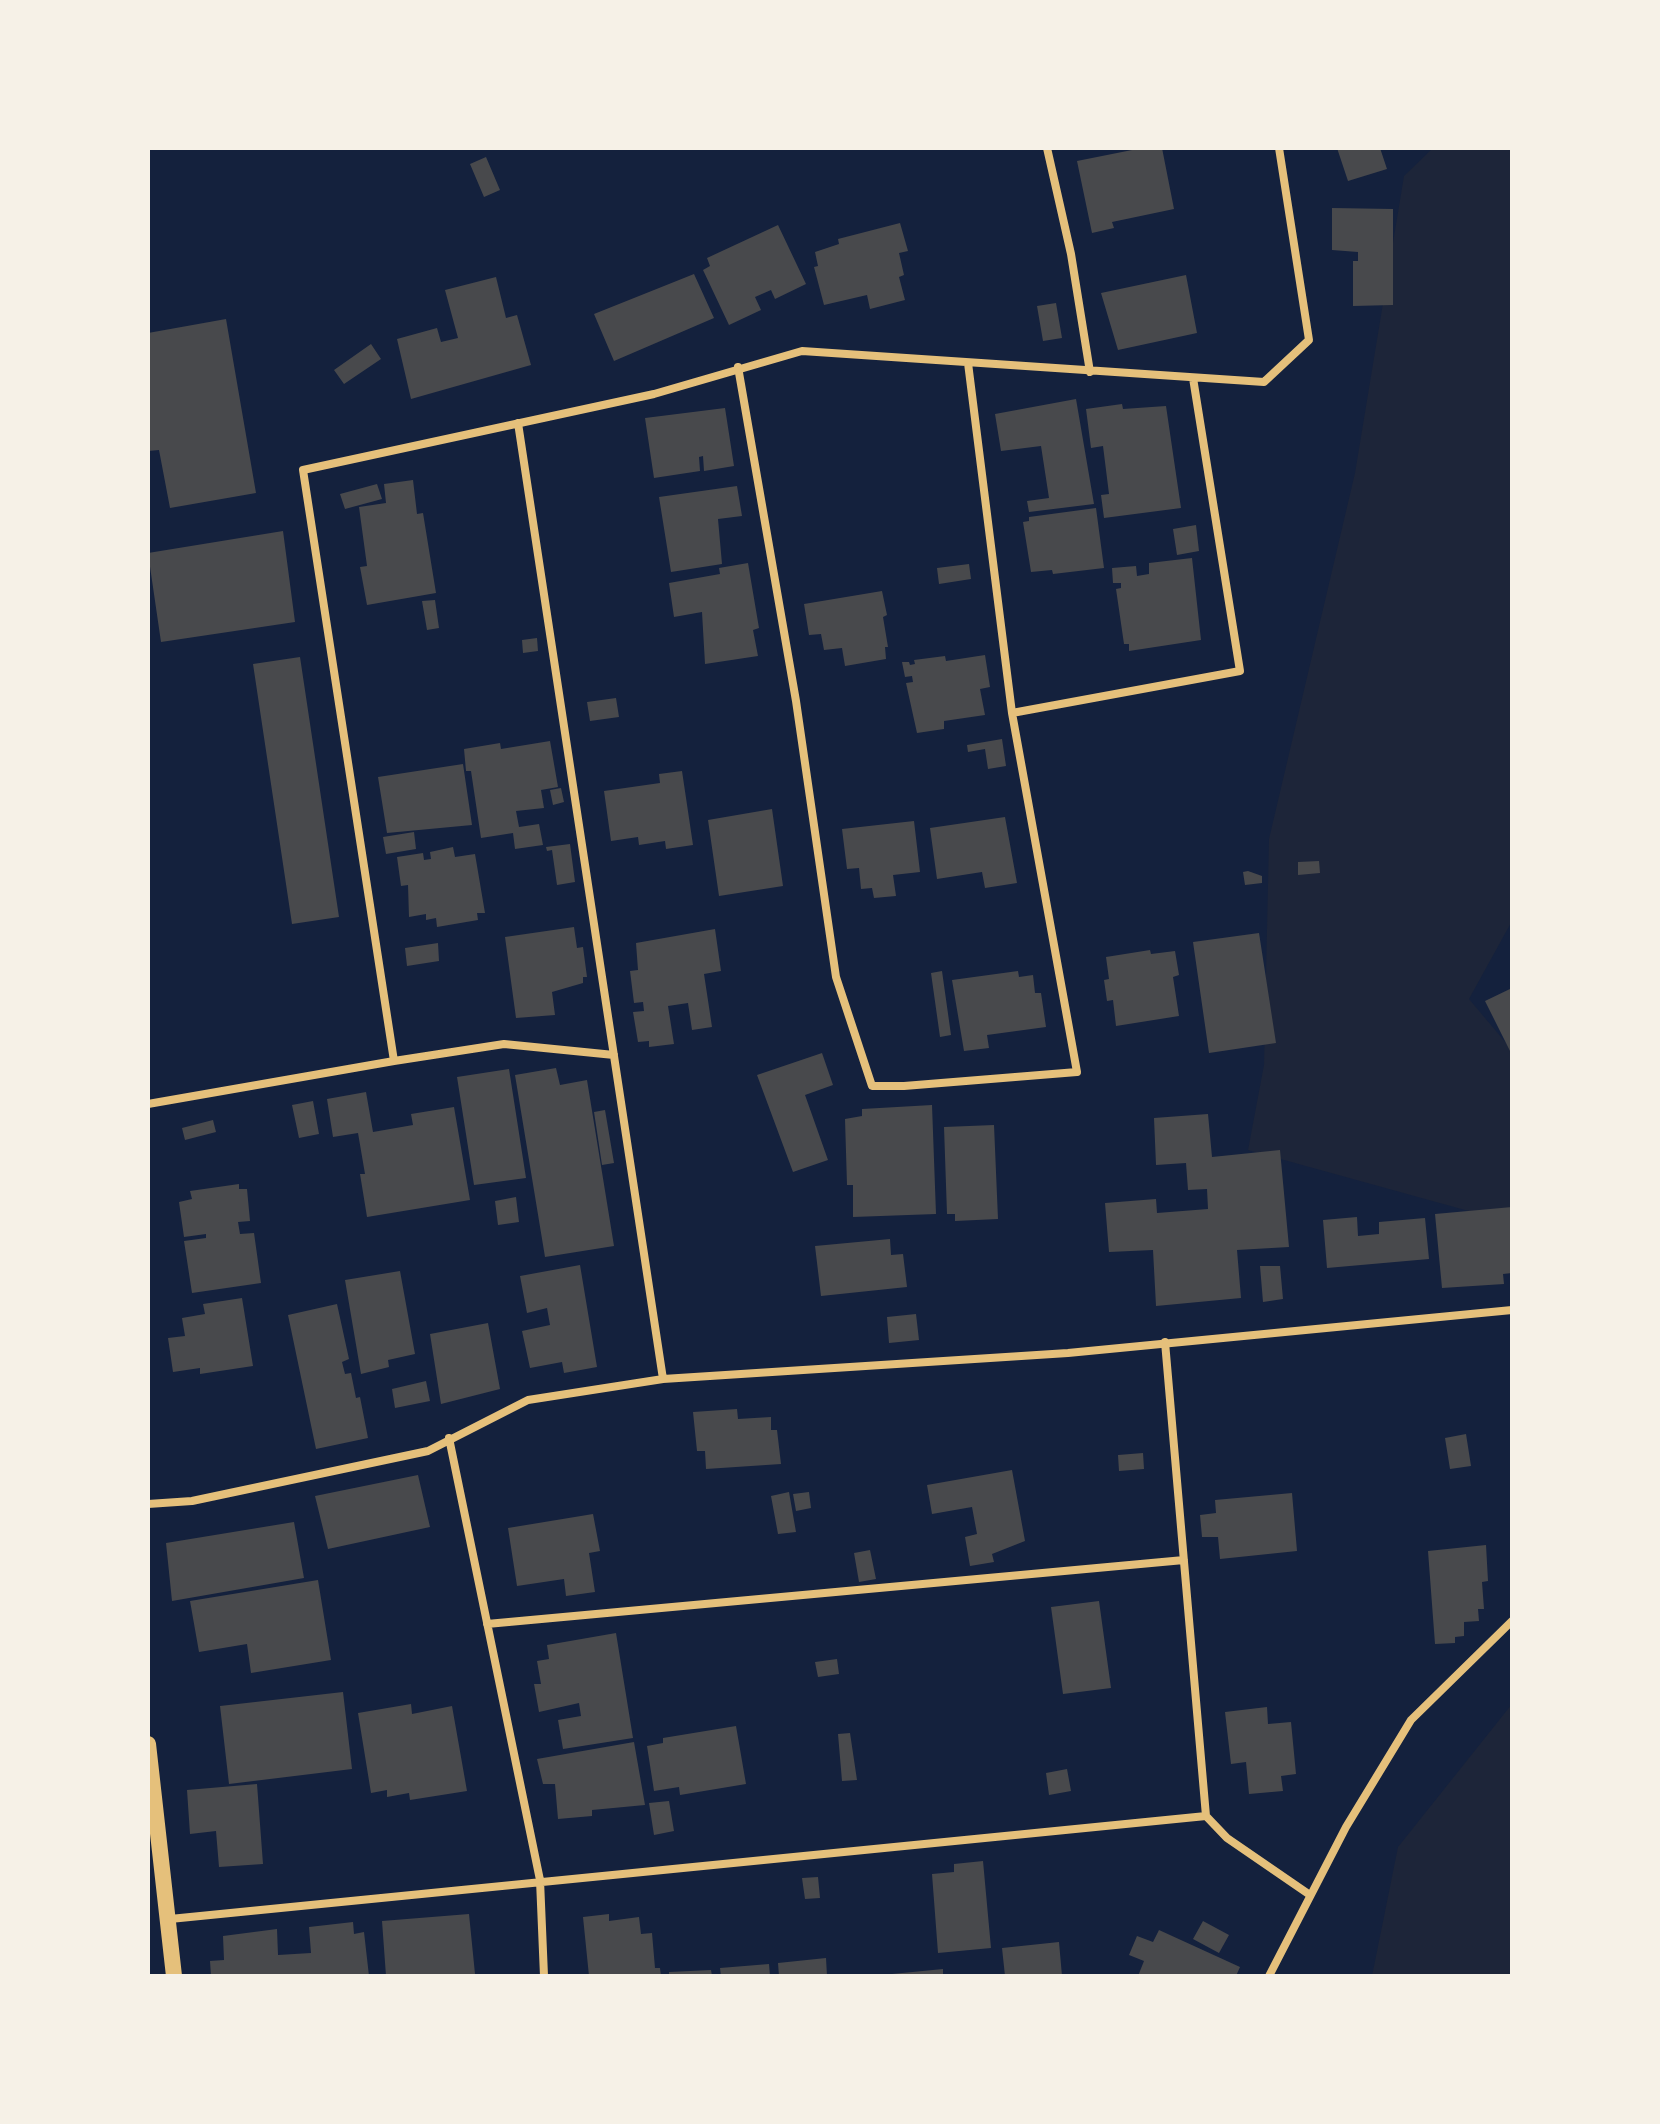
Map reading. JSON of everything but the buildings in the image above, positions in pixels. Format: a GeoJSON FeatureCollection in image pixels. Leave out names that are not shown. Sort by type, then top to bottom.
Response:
{"type":"FeatureCollection","features":[{"type":"Feature","properties":{"kind":"main road"},"geometry":{"type":"LineString","coordinates":[[148,1744],[174,1976]]}},
{"type":"Feature","properties":{"kind":"street"},"geometry":{"type":"LineString","coordinates":[[1047,148],[1071,254],[1090,372]]}},
{"type":"Feature","properties":{"kind":"street"},"geometry":{"type":"LineString","coordinates":[[394,1061],[303,470],[654,394],[738,367],[802,351],[1264,382],[1309,340],[1279,148]]}},
{"type":"Feature","properties":{"kind":"street"},"geometry":{"type":"LineString","coordinates":[[738,367],[796,701],[836,977],[872,1086],[1077,1072],[1012,713],[968,363]]}},
{"type":"Feature","properties":{"kind":"street"},"geometry":{"type":"LineString","coordinates":[[1012,713],[1240,671],[1193,378]]}},
{"type":"Feature","properties":{"kind":"street"},"geometry":{"type":"LineString","coordinates":[[518,423],[663,1379]]}},
{"type":"Feature","properties":{"kind":"street"},"geometry":{"type":"LineString","coordinates":[[148,1104],[504,1044],[614,1055]]}},
{"type":"Feature","properties":{"kind":"street"},"geometry":{"type":"LineString","coordinates":[[148,1504],[192,1501],[428,1451],[528,1400],[663,1379],[896,1366],[1512,1310]]}},
{"type":"Feature","properties":{"kind":"street"},"geometry":{"type":"LineString","coordinates":[[1165,1342],[1206,1816],[1227,1838],[1310,1895]]}},
{"type":"Feature","properties":{"kind":"street"},"geometry":{"type":"LineString","coordinates":[[449,1438],[540,1880],[544,1976]]}},
{"type":"Feature","properties":{"kind":"street"},"geometry":{"type":"LineString","coordinates":[[487,1624],[1184,1560]]}},
{"type":"Feature","properties":{"kind":"street"},"geometry":{"type":"LineString","coordinates":[[1269,1976],[1346,1827],[1411,1720],[1512,1621]]}},
{"type":"Feature","properties":{"kind":"street"},"geometry":{"type":"LineString","coordinates":[[170,1919],[1206,1816]]}},
{"type":"Feature","properties":{"kind":"shaded area"},"geometry":{"type":"Polygon","coordinates":[[[1433,148],[1512,148],[1512,921],[1469,999],[1512,1050],[1512,1223],[1248,1150],[1264,1065],[1269,839],[1355,473],[1404,176],[1433,148]]]}},
{"type":"Feature","properties":{"kind":"shaded area"},"geometry":{"type":"Polygon","coordinates":[[[1512,1704],[1512,1976],[1372,1976],[1398,1847],[1512,1704]]]}}]}
